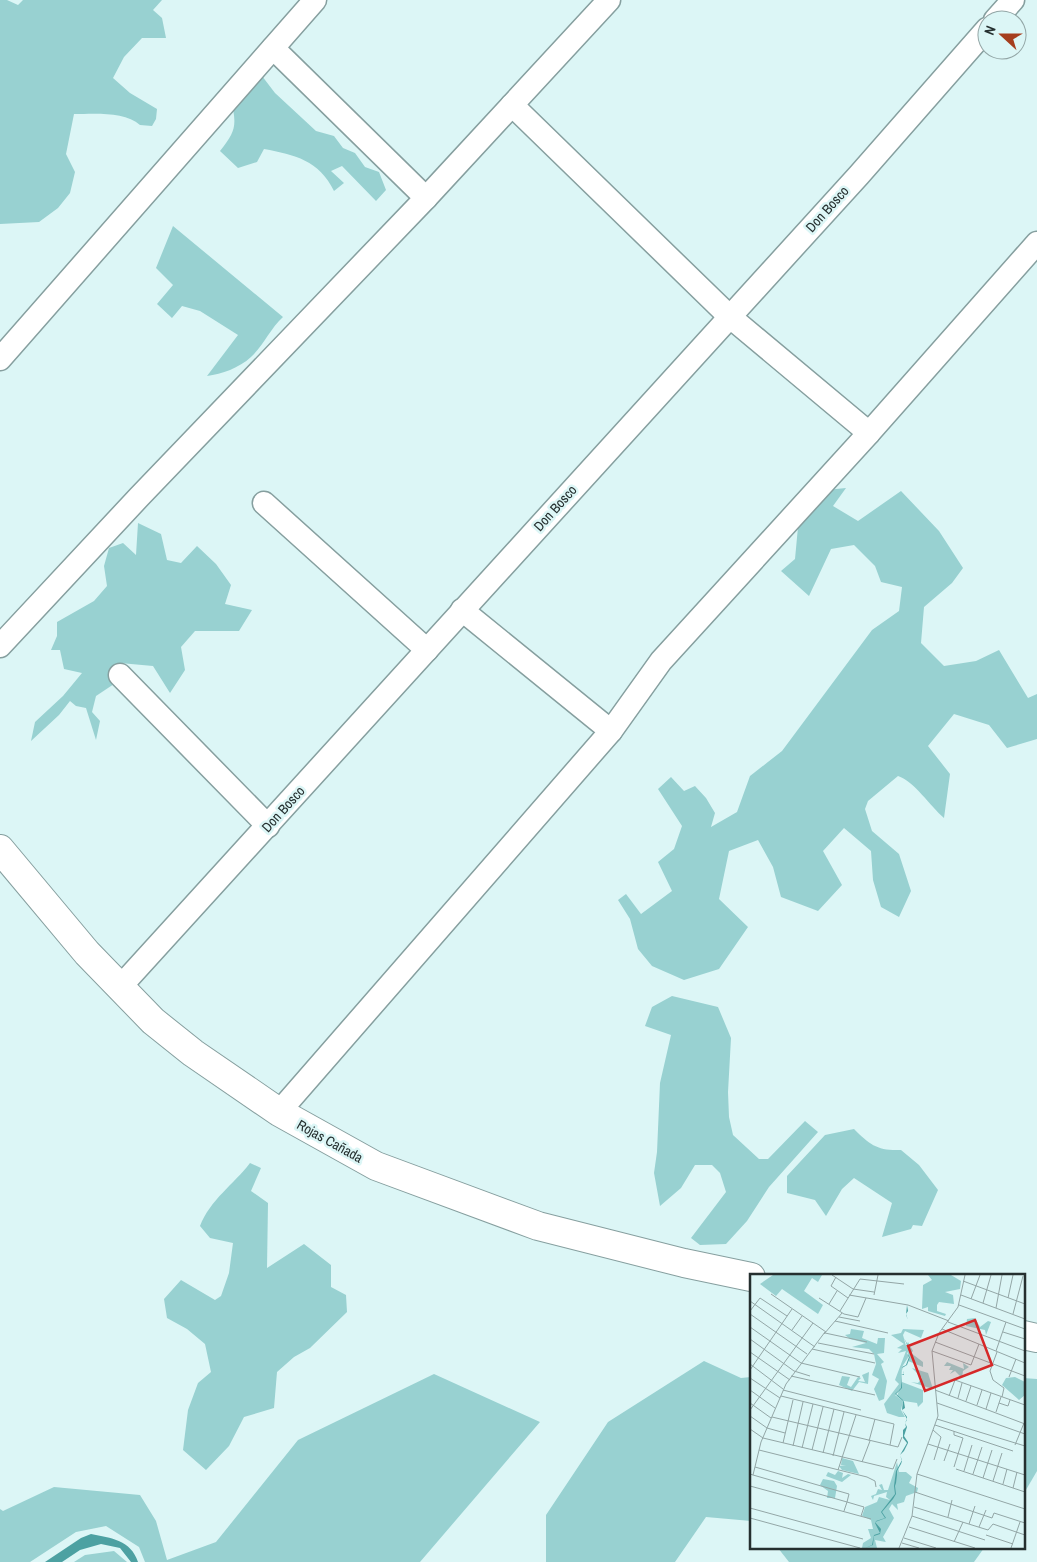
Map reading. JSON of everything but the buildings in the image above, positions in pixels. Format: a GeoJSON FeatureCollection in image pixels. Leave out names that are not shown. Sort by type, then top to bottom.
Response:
{"type":"FeatureCollection","features":[{"type":"Feature","properties":{"kind":"main road","name":"Rojas Cañada"},"geometry":{"type":"LineString","coordinates":[[0,849],[87,954],[153,1021],[193,1053],[279,1112],[376,1166],[538,1226],[750,1278]]}},
{"type":"Feature","properties":{"kind":"main road"},"geometry":{"type":"LineString","coordinates":[[1024,1335],[1037,1338]]}},
{"type":"Feature","properties":{"kind":"street"},"geometry":{"type":"LineString","coordinates":[[0,359],[315,0]]}},
{"type":"Feature","properties":{"kind":"street"},"geometry":{"type":"LineString","coordinates":[[0,646],[426,198],[609,0]]}},
{"type":"Feature","properties":{"kind":"street"},"geometry":{"type":"LineString","coordinates":[[1004,10],[1013,0]]}},
{"type":"Feature","properties":{"kind":"street","name":"Don Bosco"},"geometry":{"type":"LineString","coordinates":[[120,986],[268,826],[858,175],[977,40]]}},
{"type":"Feature","properties":{"kind":"street"},"geometry":{"type":"LineString","coordinates":[[273,48],[426,198]]}},
{"type":"Feature","properties":{"kind":"street"},"geometry":{"type":"LineString","coordinates":[[512,105],[729,316],[868,433]]}},
{"type":"Feature","properties":{"kind":"street"},"geometry":{"type":"LineString","coordinates":[[279,1112],[611,731],[661,661],[1037,243]]}},
{"type":"Feature","properties":{"kind":"street"},"geometry":{"type":"LineString","coordinates":[[264,503],[427,650]]}},
{"type":"Feature","properties":{"kind":"street"},"geometry":{"type":"LineString","coordinates":[[462,610],[611,731]]}},
{"type":"Feature","properties":{"kind":"street"},"geometry":{"type":"LineString","coordinates":[[120,675],[268,826]]}},
{"type":"Feature","properties":{"kind":"shaded area"},"geometry":{"type":"Polygon","coordinates":[[[0,0],[7,0],[18,5],[23,0],[162,0],[153,10],[162,18],[166,38],[142,38],[124,57],[113,78],[130,93],[157,109],[156,119],[152,126],[140,125],[118,115],[74,114],[66,154],[75,172],[70,193],[58,208],[39,222],[0,224],[0,0]]]}},
{"type":"Feature","properties":{"kind":"shaded area"},"geometry":{"type":"Polygon","coordinates":[[[262,76],[275,93],[316,131],[334,136],[343,148],[355,153],[365,167],[379,172],[386,190],[376,201],[342,166],[331,171],[344,183],[334,191],[321,172],[296,157],[264,149],[257,162],[238,168],[220,151],[234,127],[231,100],[262,76]]]}},
{"type":"Feature","properties":{"kind":"shaded area"},"geometry":{"type":"Polygon","coordinates":[[[173,226],[283,317],[251,357],[230,370],[219,374],[207,376],[238,335],[200,311],[182,306],[172,318],[157,304],[173,285],[156,268],[173,226]]]}},
{"type":"Feature","properties":{"kind":"shaded area"},"geometry":{"type":"Polygon","coordinates":[[[846,488],[833,506],[858,521],[901,491],[939,531],[963,568],[952,583],[924,607],[921,643],[944,666],[976,661],[999,650],[1028,698],[1037,694],[1037,739],[1007,748],[989,725],[954,714],[928,746],[950,774],[944,818],[916,788],[898,776],[868,801],[865,809],[872,831],[899,854],[911,891],[899,917],[881,907],[873,880],[871,851],[844,828],[823,851],[842,885],[818,911],[781,897],[773,867],[758,840],[729,851],[719,899],[748,927],[719,969],[684,980],[652,966],[638,949],[630,919],[618,900],[626,894],[641,914],[672,891],[658,862],[674,849],[682,826],[658,789],[671,777],[684,791],[695,786],[706,798],[715,813],[711,827],[737,812],[750,776],[782,751],[872,630],[899,611],[902,587],[881,582],[875,566],[854,545],[831,549],[809,596],[781,571],[795,559],[798,527],[826,490],[846,488]]]}},
{"type":"Feature","properties":{"kind":"shaded area"},"geometry":{"type":"Polygon","coordinates":[[[138,523],[161,534],[167,560],[181,563],[197,546],[216,564],[231,585],[225,604],[252,610],[239,631],[195,631],[181,647],[185,670],[170,693],[153,666],[120,663],[114,676],[120,680],[96,696],[92,712],[100,721],[96,740],[86,708],[76,706],[70,701],[59,715],[31,741],[35,722],[63,696],[82,673],[64,669],[60,650],[51,650],[57,636],[57,622],[94,601],[107,586],[104,566],[109,548],[123,543],[136,555],[138,523]]]}},
{"type":"Feature","properties":{"kind":"shaded area"},"geometry":{"type":"Polygon","coordinates":[[[672,996],[718,1007],[731,1038],[728,1092],[729,1117],[733,1135],[759,1159],[768,1159],[805,1121],[818,1132],[769,1187],[747,1221],[726,1244],[700,1245],[691,1238],[726,1192],[720,1173],[712,1165],[695,1165],[681,1188],[660,1206],[654,1173],[657,1152],[660,1083],[671,1035],[645,1026],[652,1007],[672,996]]]}},
{"type":"Feature","properties":{"kind":"shaded area"},"geometry":{"type":"Polygon","coordinates":[[[854,1129],[875,1146],[901,1150],[919,1165],[938,1190],[922,1226],[913,1225],[911,1229],[882,1237],[892,1203],[854,1178],[842,1189],[826,1216],[815,1200],[787,1193],[787,1176],[825,1135],[854,1129]]]}},
{"type":"Feature","properties":{"kind":"shaded area"},"geometry":{"type":"Polygon","coordinates":[[[250,1163],[261,1168],[251,1191],[268,1203],[267,1268],[304,1244],[331,1265],[331,1287],[346,1295],[347,1312],[310,1348],[294,1357],[277,1372],[274,1408],[244,1417],[229,1446],[206,1470],[183,1450],[188,1410],[198,1383],[211,1372],[205,1344],[187,1329],[167,1318],[164,1299],[181,1280],[215,1300],[221,1296],[229,1273],[233,1243],[210,1238],[200,1226],[216,1200],[250,1163]]]}},
{"type":"Feature","properties":{"kind":"shaded area"},"geometry":{"type":"Polygon","coordinates":[[[704,1361],[741,1378],[750,1377],[750,1521],[706,1517],[675,1562],[546,1562],[546,1515],[608,1422],[704,1361]]]}},
{"type":"Feature","properties":{"kind":"shaded area"},"geometry":{"type":"Polygon","coordinates":[[[434,1374],[540,1422],[420,1562],[145,1562],[139,1547],[106,1526],[76,1532],[30,1562],[0,1562],[0,1509],[3,1511],[54,1487],[140,1495],[156,1521],[167,1560],[216,1542],[298,1440],[434,1374]]]}},
{"type":"Feature","properties":{"kind":"shaded area"},"geometry":{"type":"Polygon","coordinates":[[[1024,1378],[1037,1379],[1037,1471],[1024,1493],[1024,1378]]]}},
{"type":"Feature","properties":{"kind":"shaded area"},"geometry":{"type":"Polygon","coordinates":[[[91,1534],[119,1541],[131,1549],[138,1562],[131,1562],[120,1548],[101,1544],[80,1550],[62,1562],[45,1562],[81,1538],[91,1534]]]}},
{"type":"Feature","properties":{"kind":"shaded area"},"geometry":{"type":"Polygon","coordinates":[[[780,1550],[983,1550],[974,1562],[789,1562],[780,1550]]]}},
{"type":"Feature","properties":{"kind":"shaded area"},"geometry":{"type":"Polygon","coordinates":[[[114,1551],[127,1562],[74,1562],[85,1555],[114,1551]]]}}]}
